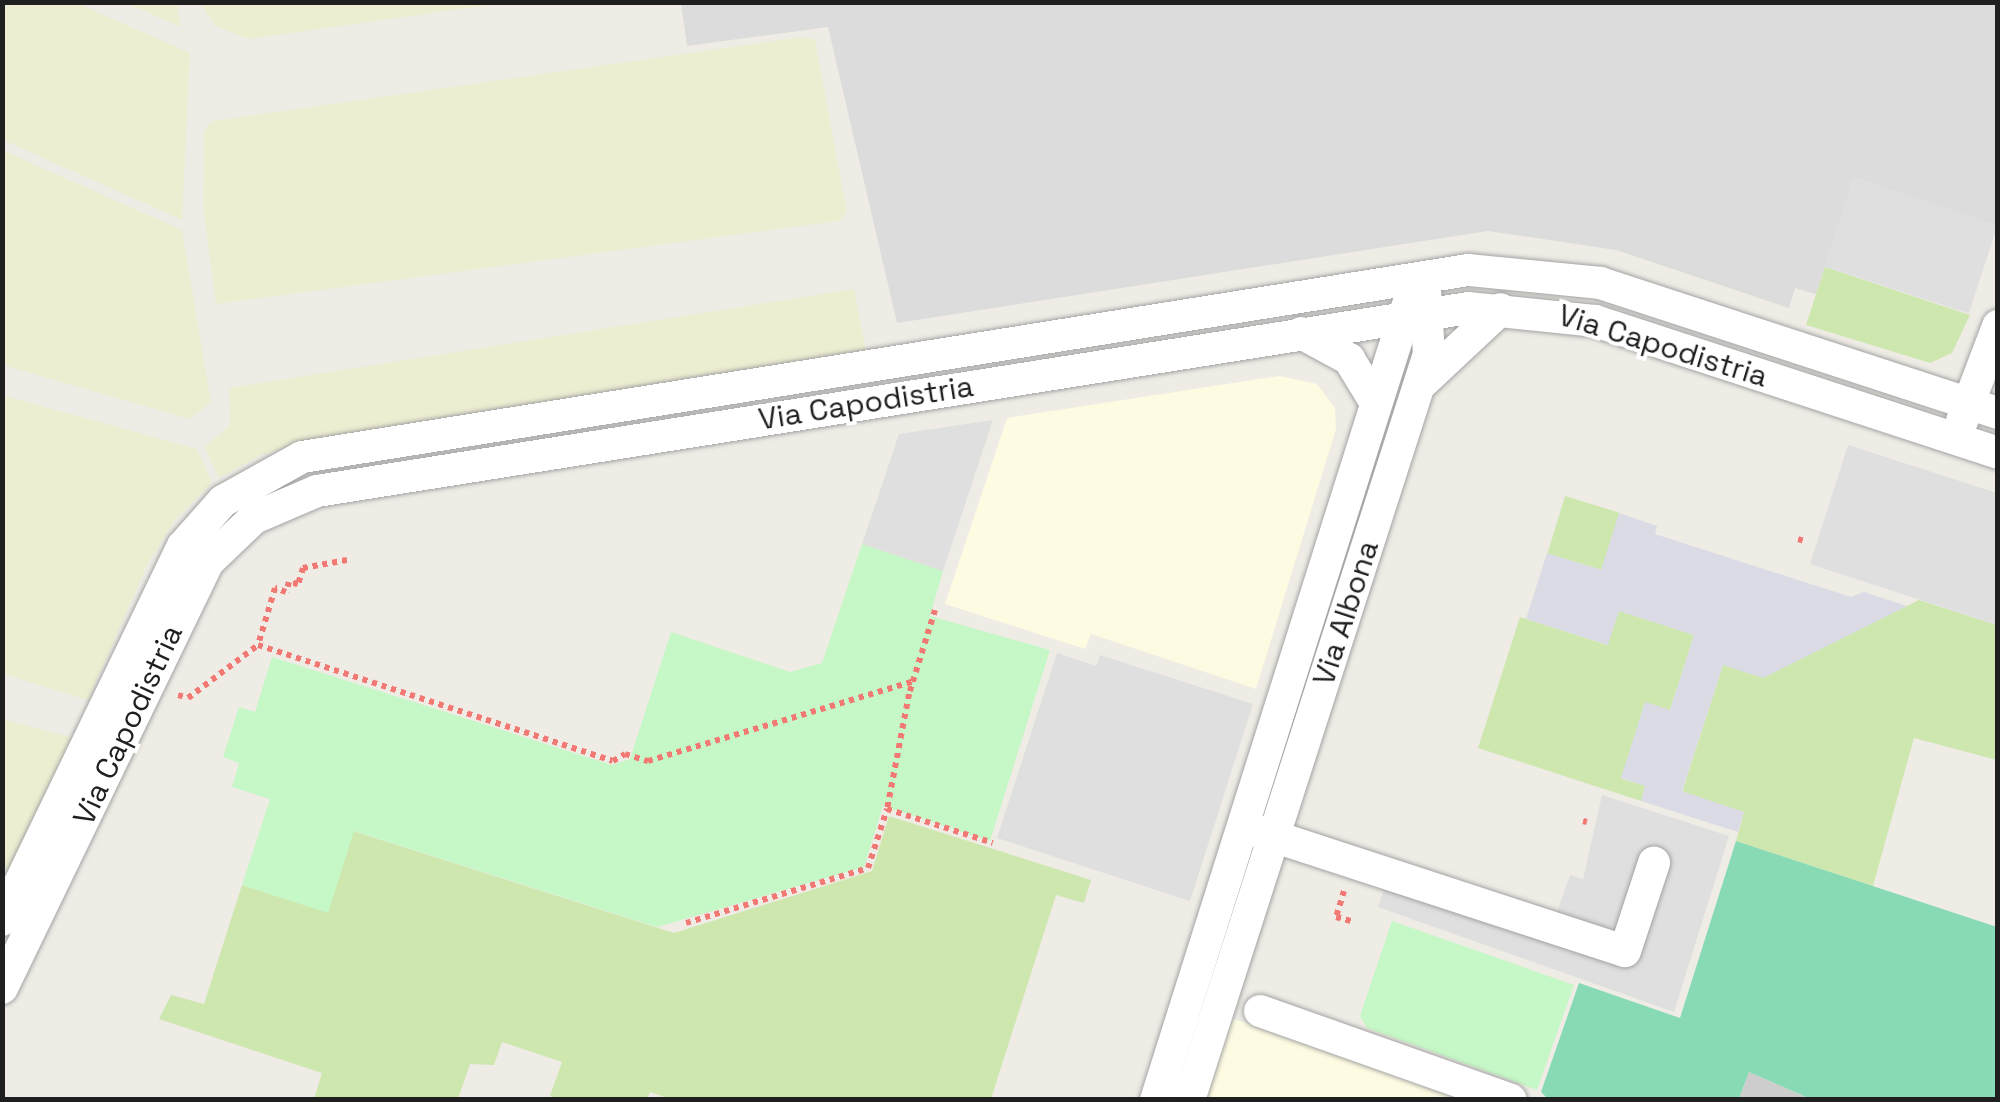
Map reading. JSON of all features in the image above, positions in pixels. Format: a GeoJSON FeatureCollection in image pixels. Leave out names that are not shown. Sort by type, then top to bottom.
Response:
{"type":"FeatureCollection","features":[{"type":"Feature","properties":{"kind":"street","name":"Via Capodistria"},"geometry":{"type":"LineString","coordinates":[[2,920],[183,546],[223,501],[276,467],[325,452],[1422,276],[1510,270],[1600,284],[1983,408]]}},
{"type":"Feature","properties":{"kind":"street","name":"Via Albona"},"geometry":{"type":"LineString","coordinates":[[1189,1100],[1376,403],[1417,314],[1422,276]]}},
{"type":"Feature","properties":{"kind":"street","name":"Via Albona"},"geometry":{"type":"LineString","coordinates":[[1418,388],[1502,309]]}},
{"type":"Feature","properties":{"kind":"street","name":"Via Capodistria"},"geometry":{"type":"LineString","coordinates":[[2,988],[201,574],[226,540],[284,502],[1417,314],[1502,309],[1596,320],[1998,453]]}},
{"type":"Feature","properties":{"kind":"street","name":"Via Albona"},"geometry":{"type":"LineString","coordinates":[[1156,1100],[1259,832],[1418,388],[1429,354],[1417,314]]}},
{"type":"Feature","properties":{"kind":"street"},"geometry":{"type":"LineString","coordinates":[[1955,439],[1983,408],[1998,326]]}},
{"type":"Feature","properties":{"kind":"street"},"geometry":{"type":"LineString","coordinates":[[1301,333],[1349,360],[1376,403]]}},
{"type":"Feature","properties":{"kind":"street"},"geometry":{"type":"LineString","coordinates":[[1259,832],[1625,952],[1654,864]]}},
{"type":"Feature","properties":{"kind":"street"},"geometry":{"type":"LineString","coordinates":[[1260,1012],[1510,1100]]}},
{"type":"Feature","properties":{"kind":"path"},"geometry":{"type":"LineString","coordinates":[[171,693],[188,698],[258,646],[275,588],[286,592],[290,582],[298,584],[303,568],[347,560]]}},
{"type":"Feature","properties":{"kind":"path"},"geometry":{"type":"LineString","coordinates":[[686,924],[868,868],[887,809],[912,682],[934,610]]}},
{"type":"Feature","properties":{"kind":"path"},"geometry":{"type":"LineString","coordinates":[[258,646],[613,761],[625,754],[648,760],[912,682]]}},
{"type":"Feature","properties":{"kind":"path"},"geometry":{"type":"LineString","coordinates":[[887,809],[993,843]]}},
{"type":"Feature","properties":{"kind":"shaded area"},"geometry":{"type":"Polygon","coordinates":[[[681,3],[1997,3],[1997,226],[1854,178],[1816,294],[1795,288],[1789,308],[1616,250],[1488,231],[897,323],[828,27],[687,46],[681,3]]]}},
{"type":"Feature","properties":{"kind":"shaded area"},"geometry":{"type":"Polygon","coordinates":[[[1853,178],[1998,225],[1969,313],[1824,266],[1853,178]]]}},
{"type":"Feature","properties":{"kind":"shaded area"},"geometry":{"type":"Polygon","coordinates":[[[1279,376],[1317,384],[1335,408],[1336,429],[1256,689],[1091,634],[1085,649],[945,604],[1007,418],[1279,376]]]}},
{"type":"Feature","properties":{"kind":"shaded area"},"geometry":{"type":"Polygon","coordinates":[[[993,420],[943,571],[862,544],[899,434],[993,420]]]}},
{"type":"Feature","properties":{"kind":"shaded area"},"geometry":{"type":"Polygon","coordinates":[[[1848,445],[1997,493],[1997,625],[1810,564],[1848,445]]]}},
{"type":"Feature","properties":{"kind":"shaded area"},"geometry":{"type":"Polygon","coordinates":[[[1619,513],[1657,526],[1655,534],[1851,597],[1864,592],[1907,606],[1763,678],[1723,665],[1682,791],[1744,812],[1738,832],[1641,801],[1645,786],[1621,778],[1645,702],[1670,710],[1694,635],[1619,611],[1608,645],[1526,619],[1547,553],[1601,570],[1619,513]]]}},
{"type":"Feature","properties":{"kind":"shaded area"},"geometry":{"type":"Polygon","coordinates":[[[1057,653],[1096,666],[1100,655],[1253,704],[1190,901],[997,838],[1057,653]]]}},
{"type":"Feature","properties":{"kind":"shaded area"},"geometry":{"type":"Polygon","coordinates":[[[1602,795],[1729,836],[1674,1012],[1378,907],[1394,860],[1557,912],[1570,875],[1583,879],[1602,795]]]}},
{"type":"Feature","properties":{"kind":"shaded area"},"geometry":{"type":"Polygon","coordinates":[[[1228,1017],[1475,1099],[1202,1100],[1228,1017]]]}},
{"type":"Feature","properties":{"kind":"shaded area"},"geometry":{"type":"Polygon","coordinates":[[[1749,1072],[1811,1099],[1739,1100],[1749,1072]]]}},
{"type":"Feature","properties":{"kind":"green space"},"geometry":{"type":"Polygon","coordinates":[[[3,2],[77,3],[190,53],[182,220],[3,140],[3,2]]]}},
{"type":"Feature","properties":{"kind":"green space"},"geometry":{"type":"Polygon","coordinates":[[[125,3],[177,3],[181,27],[125,3]]]}},
{"type":"Feature","properties":{"kind":"green space"},"geometry":{"type":"Polygon","coordinates":[[[200,3],[503,3],[249,39],[215,26],[200,3]]]}},
{"type":"Feature","properties":{"kind":"green space"},"geometry":{"type":"Polygon","coordinates":[[[803,37],[815,40],[847,212],[839,221],[216,304],[203,205],[204,131],[212,121],[803,37]]]}},
{"type":"Feature","properties":{"kind":"green space"},"geometry":{"type":"Polygon","coordinates":[[[2,150],[182,230],[211,402],[189,419],[3,365],[2,150]]]}},
{"type":"Feature","properties":{"kind":"green space"},"geometry":{"type":"Polygon","coordinates":[[[1825,267],[1970,315],[1952,353],[1930,363],[1806,325],[1825,267]]]}},
{"type":"Feature","properties":{"kind":"green space"},"geometry":{"type":"Polygon","coordinates":[[[854,289],[866,350],[307,441],[261,455],[219,478],[205,447],[230,425],[229,388],[854,289]]]}},
{"type":"Feature","properties":{"kind":"green space"},"geometry":{"type":"Polygon","coordinates":[[[2,395],[197,449],[212,483],[175,520],[148,563],[88,700],[3,674],[2,395]]]}},
{"type":"Feature","properties":{"kind":"green space"},"geometry":{"type":"Polygon","coordinates":[[[1565,496],[1620,513],[1602,570],[1547,553],[1565,496]]]}},
{"type":"Feature","properties":{"kind":"green space"},"geometry":{"type":"Polygon","coordinates":[[[862,544],[943,571],[930,616],[1050,650],[990,841],[883,806],[864,867],[657,927],[354,831],[328,913],[242,885],[270,799],[232,787],[239,763],[223,757],[239,707],[255,712],[272,657],[612,765],[630,759],[671,632],[790,672],[822,663],[862,544]]]}},
{"type":"Feature","properties":{"kind":"green space"},"geometry":{"type":"Polygon","coordinates":[[[1919,600],[1997,625],[1997,760],[1914,738],[1873,886],[1736,841],[1744,812],[1682,792],[1723,665],[1764,677],[1919,600]]]}},
{"type":"Feature","properties":{"kind":"green space"},"geometry":{"type":"Polygon","coordinates":[[[1619,611],[1694,635],[1670,710],[1645,703],[1622,779],[1646,786],[1641,801],[1478,748],[1520,617],[1607,645],[1619,611]]]}},
{"type":"Feature","properties":{"kind":"green space"},"geometry":{"type":"Polygon","coordinates":[[[3,719],[74,738],[3,889],[3,719]]]}},
{"type":"Feature","properties":{"kind":"green space"},"geometry":{"type":"Polygon","coordinates":[[[889,816],[1091,880],[1084,903],[1056,895],[991,1099],[673,1100],[650,1092],[647,1099],[560,1099],[550,1096],[562,1062],[502,1042],[494,1065],[470,1064],[458,1099],[314,1099],[322,1073],[159,1019],[171,995],[204,1004],[242,885],[328,912],[353,831],[674,933],[872,871],[889,816]]]}},
{"type":"Feature","properties":{"kind":"green space"},"geometry":{"type":"Polygon","coordinates":[[[1736,841],[1997,927],[1997,1099],[1811,1099],[1749,1072],[1739,1099],[1548,1099],[1541,1092],[1579,983],[1680,1018],[1736,841]]]}},
{"type":"Feature","properties":{"kind":"green space"},"geometry":{"type":"Polygon","coordinates":[[[1392,921],[1574,985],[1537,1090],[1367,1028],[1360,1016],[1392,921]]]}}]}
